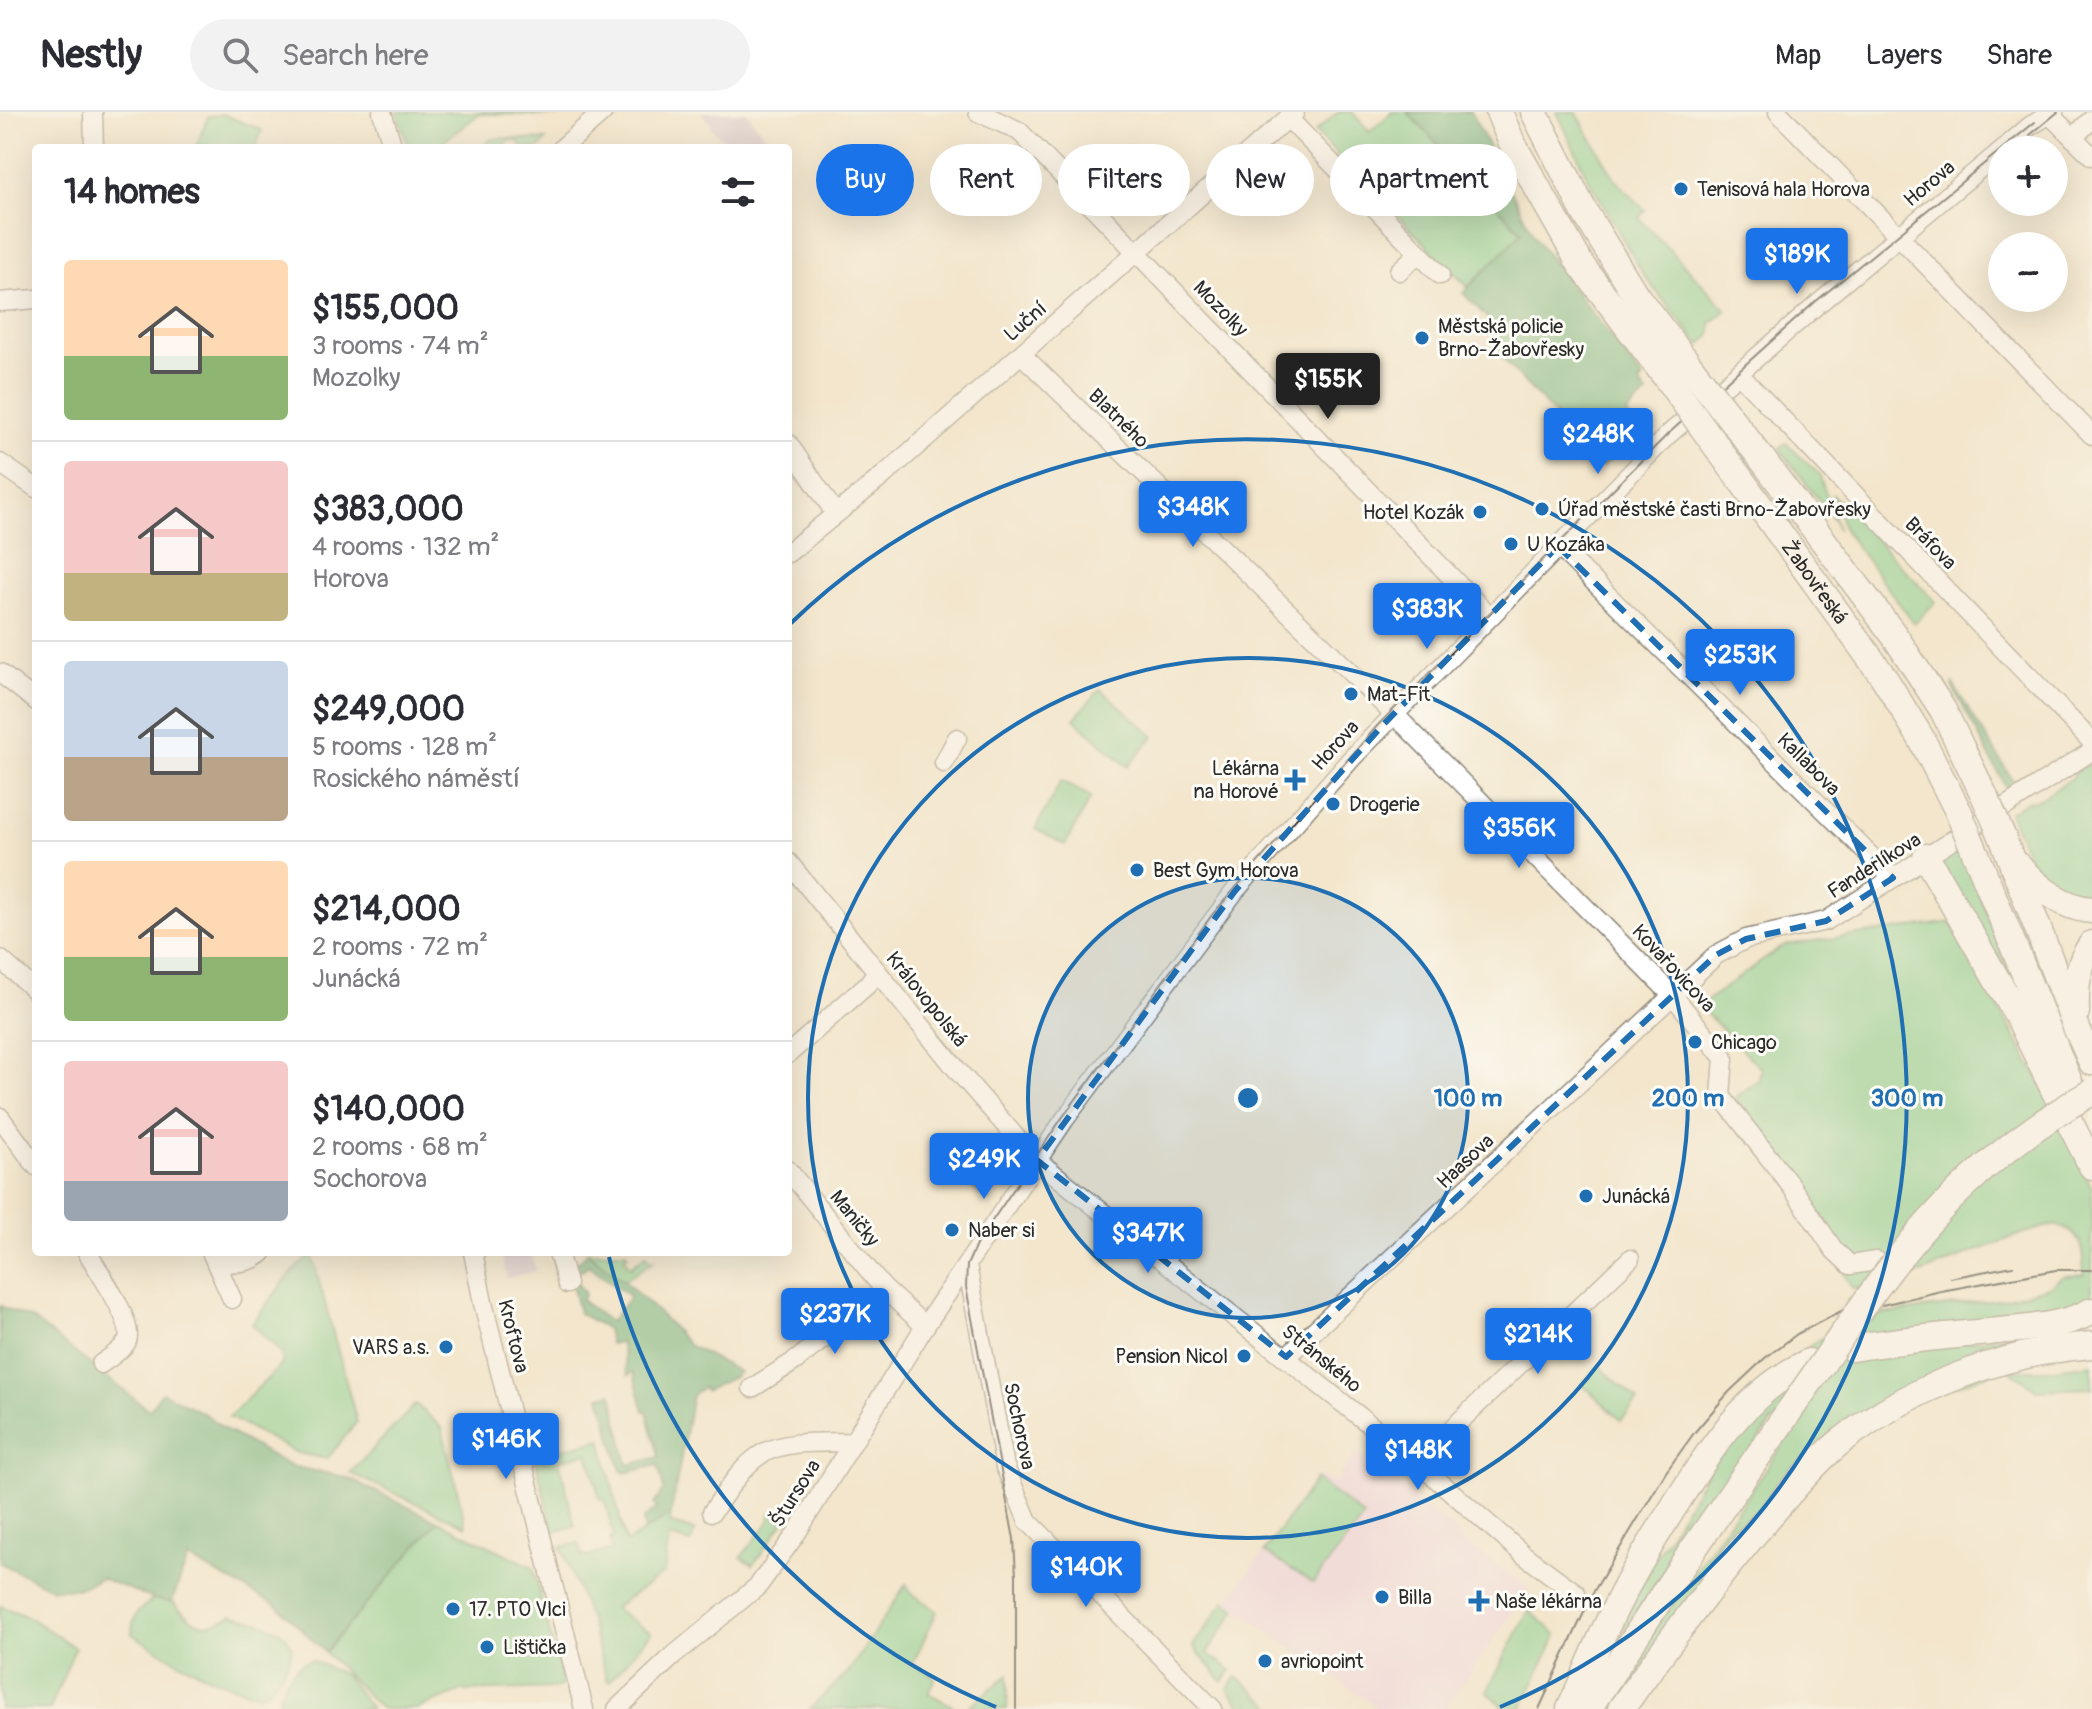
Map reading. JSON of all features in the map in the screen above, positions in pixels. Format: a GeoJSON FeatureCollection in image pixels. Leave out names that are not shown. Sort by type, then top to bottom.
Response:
{"type":"FeatureCollection","features":[{"type":"Feature","properties":{"kind":"highway","name":"Žabovřeská"},"geometry":{"type":"LineString","coordinates":[[1499,112],[1512,143],[1581,265],[1762,459],[1894,635],[1943,710],[2002,836],[2092,1062]]}},
{"type":"Feature","properties":{"kind":"highway","name":"Žabovřeská"},"geometry":{"type":"LineString","coordinates":[[1534,112],[1591,223],[1741,480],[1883,676],[1921,738],[1959,813],[1996,898],[2078,1105]]}},
{"type":"Feature","properties":{"kind":"highway"},"geometry":{"type":"LineString","coordinates":[[1926,857],[2044,1066],[2078,1105],[2092,1166]]}},
{"type":"Feature","properties":{"kind":"highway"},"geometry":{"type":"LineString","coordinates":[[2012,861],[2046,892],[2075,907],[2092,910]]}},
{"type":"Feature","properties":{"kind":"highway"},"geometry":{"type":"LineString","coordinates":[[2076,1027],[2077,979],[2083,957],[2092,944]]}},
{"type":"Feature","properties":{"kind":"highway"},"geometry":{"type":"LineString","coordinates":[[2026,979],[2044,1066]]}},
{"type":"Feature","properties":{"kind":"highway"},"geometry":{"type":"LineString","coordinates":[[1588,1709],[1681,1567],[1881,1283],[1937,1214],[2013,1143],[2056,1112],[2078,1105]]}},
{"type":"Feature","properties":{"kind":"highway"},"geometry":{"type":"LineString","coordinates":[[1852,1348],[1908,1339],[2041,1326],[2067,1321],[2092,1311]]}},
{"type":"Feature","properties":{"kind":"highway"},"geometry":{"type":"LineString","coordinates":[[1621,1709],[1683,1621],[1744,1545],[1809,1471],[1838,1444],[1894,1406],[1994,1363],[2042,1351],[2092,1345]]}},
{"type":"Feature","properties":{"kind":"highway"},"geometry":{"type":"LineString","coordinates":[[1570,1709],[1617,1604],[1703,1459],[1748,1404],[1771,1384],[1809,1362]]}},
{"type":"Feature","properties":{"kind":"street"},"geometry":{"type":"LineString","coordinates":[[93,112],[94,144]]}},
{"type":"Feature","properties":{"kind":"street"},"geometry":{"type":"LineString","coordinates":[[382,112],[392,144]]}},
{"type":"Feature","properties":{"kind":"street"},"geometry":{"type":"LineString","coordinates":[[584,141],[603,112]]}},
{"type":"Feature","properties":{"kind":"street","name":"Mozolky"},"geometry":{"type":"LineString","coordinates":[[978,112],[1019,131],[1490,617]]}},
{"type":"Feature","properties":{"kind":"street"},"geometry":{"type":"LineString","coordinates":[[1778,112],[2092,435]]}},
{"type":"Feature","properties":{"kind":"street","name":"Luční"},"geometry":{"type":"LineString","coordinates":[[792,550],[884,475],[1291,115],[1440,275]]}},
{"type":"Feature","properties":{"kind":"street"},"geometry":{"type":"LineString","coordinates":[[2044,115],[2092,156]]}},
{"type":"Feature","properties":{"kind":"street","name":"Horova"},"geometry":{"type":"LineString","coordinates":[[2019,136],[2044,115]]}},
{"type":"Feature","properties":{"kind":"street"},"geometry":{"type":"LineString","coordinates":[[2073,138],[2092,119]]}},
{"type":"Feature","properties":{"kind":"street","name":"Horova"},"geometry":{"type":"LineString","coordinates":[[967,1265],[1037,1160],[1183,958],[1235,891],[1394,714],[1668,435],[1988,162]]}},
{"type":"Feature","properties":{"kind":"street"},"geometry":{"type":"LineString","coordinates":[[1399,271],[1419,253]]}},
{"type":"Feature","properties":{"kind":"street"},"geometry":{"type":"LineString","coordinates":[[0,285],[31,300]]}},
{"type":"Feature","properties":{"kind":"street"},"geometry":{"type":"LineString","coordinates":[[0,302],[31,300]]}},
{"type":"Feature","properties":{"kind":"street","name":"Blatného"},"geometry":{"type":"LineString","coordinates":[[1021,354],[1394,714]]}},
{"type":"Feature","properties":{"kind":"street","name":"Bráfova"},"geometry":{"type":"LineString","coordinates":[[1739,374],[2092,742]]}},
{"type":"Feature","properties":{"kind":"street"},"geometry":{"type":"LineString","coordinates":[[792,449],[835,513]]}},
{"type":"Feature","properties":{"kind":"street"},"geometry":{"type":"LineString","coordinates":[[0,463],[32,485]]}},
{"type":"Feature","properties":{"kind":"street","name":"Kallabova"},"geometry":{"type":"LineString","coordinates":[[1558,546],[1893,878]]}},
{"type":"Feature","properties":{"kind":"street"},"geometry":{"type":"LineString","coordinates":[[7,678],[32,698]]}},
{"type":"Feature","properties":{"kind":"street","name":"Kovařovicova"},"geometry":{"type":"LineString","coordinates":[[1394,714],[1674,997],[1724,1058],[1721,1096],[1802,1201],[1834,1250],[1850,1265],[1876,1261]]}},
{"type":"Feature","properties":{"kind":"street"},"geometry":{"type":"LineString","coordinates":[[944,763],[957,738]]}},
{"type":"Feature","properties":{"kind":"street","name":"Fanderlíkova"},"geometry":{"type":"LineString","coordinates":[[1674,997],[1716,955],[1746,939],[1826,921],[2092,751]]}},
{"type":"Feature","properties":{"kind":"street","name":"Královopolská"},"geometry":{"type":"LineString","coordinates":[[792,867],[958,1071],[1037,1160]]}},
{"type":"Feature","properties":{"kind":"street"},"geometry":{"type":"LineString","coordinates":[[0,959],[32,987]]}},
{"type":"Feature","properties":{"kind":"street"},"geometry":{"type":"LineString","coordinates":[[792,1050],[868,984],[877,971]]}},
{"type":"Feature","properties":{"kind":"street","name":"Haasova"},"geometry":{"type":"LineString","coordinates":[[1286,1357],[1674,997]]}},
{"type":"Feature","properties":{"kind":"street"},"geometry":{"type":"LineString","coordinates":[[0,1117],[32,1161]]}},
{"type":"Feature","properties":{"kind":"street","name":"Stránského"},"geometry":{"type":"LineString","coordinates":[[1037,1160],[1417,1462],[1524,1555],[1576,1593]]}},
{"type":"Feature","properties":{"kind":"street","name":"Maničky"},"geometry":{"type":"LineString","coordinates":[[792,1175],[883,1288],[925,1326]]}},
{"type":"Feature","properties":{"kind":"street"},"geometry":{"type":"LineString","coordinates":[[89,1256],[119,1306],[130,1332],[126,1343],[101,1364]]}},
{"type":"Feature","properties":{"kind":"street"},"geometry":{"type":"LineString","coordinates":[[213,1257],[236,1263],[259,1256]]}},
{"type":"Feature","properties":{"kind":"street","name":"Kroftova"},"geometry":{"type":"LineString","coordinates":[[474,1256],[584,1709]]}},
{"type":"Feature","properties":{"kind":"street"},"geometry":{"type":"LineString","coordinates":[[559,1256],[567,1284]]}},
{"type":"Feature","properties":{"kind":"street"},"geometry":{"type":"LineString","coordinates":[[213,1257],[232,1299]]}},
{"type":"Feature","properties":{"kind":"street"},"geometry":{"type":"LineString","coordinates":[[1417,1462],[1630,1259]]}},
{"type":"Feature","properties":{"kind":"street","name":"Štursova"},"geometry":{"type":"LineString","coordinates":[[617,1709],[673,1656],[758,1586],[794,1537],[925,1326],[967,1265]]}},
{"type":"Feature","properties":{"kind":"street","name":"Sochorova"},"geometry":{"type":"LineString","coordinates":[[967,1265],[1005,1467],[1028,1521],[1213,1709]]}},
{"type":"Feature","properties":{"kind":"street"},"geometry":{"type":"LineString","coordinates":[[752,1388],[795,1361],[877,1297],[883,1288]]}},
{"type":"Feature","properties":{"kind":"street"},"geometry":{"type":"LineString","coordinates":[[712,1512],[737,1477],[761,1454],[787,1445],[853,1442]]}},
{"type":"Feature","properties":{"kind":"highlighted area"},"geometry":{"type":"Polygon","coordinates":[[[1558,546],[1893,878],[1826,921],[1746,939],[1716,955],[1286,1357],[1037,1160],[1235,891],[1381,727],[1558,546]]]}},
{"type":"Feature","properties":{"kind":"shaded area"},"geometry":{"type":"Polygon","coordinates":[[[701,112],[746,112],[772,144],[726,144],[710,126],[712,124],[701,112]]]}},
{"type":"Feature","properties":{"kind":"shaded area"},"geometry":{"type":"Polygon","coordinates":[[[502,1256],[532,1256],[536,1271],[507,1278],[502,1256]]]}},
{"type":"Feature","properties":{"kind":"shaded area"},"geometry":{"type":"Polygon","coordinates":[[[1356,1453],[1417,1497],[1414,1501],[1460,1533],[1458,1538],[1529,1588],[1445,1709],[1378,1709],[1227,1602],[1314,1481],[1319,1476],[1335,1483],[1356,1453]]]}},
{"type":"Feature","properties":{"kind":"green space"},"geometry":{"type":"Polygon","coordinates":[[[397,112],[553,112],[556,116],[479,114],[440,144],[408,144],[397,112]]]}},
{"type":"Feature","properties":{"kind":"green space"},"geometry":{"type":"Polygon","coordinates":[[[1338,112],[1352,112],[1370,132],[1392,112],[1407,112],[1437,144],[1330,144],[1330,147],[1315,132],[1338,112]]]}},
{"type":"Feature","properties":{"kind":"green space"},"geometry":{"type":"Polygon","coordinates":[[[1407,112],[1471,112],[1487,144],[1438,144],[1407,112]]]}},
{"type":"Feature","properties":{"kind":"green space"},"geometry":{"type":"Polygon","coordinates":[[[1557,112],[1576,112],[1615,179],[1645,210],[1639,218],[1727,310],[1711,323],[1711,335],[1700,345],[1644,276],[1587,176],[1557,112]]]}},
{"type":"Feature","properties":{"kind":"green space"},"geometry":{"type":"Polygon","coordinates":[[[222,114],[262,130],[257,144],[197,144],[208,117],[222,114]]]}},
{"type":"Feature","properties":{"kind":"green space"},"geometry":{"type":"Polygon","coordinates":[[[499,138],[546,140],[543,144],[520,144],[516,140],[506,144],[486,144],[499,138]]]}},
{"type":"Feature","properties":{"kind":"green space"},"geometry":{"type":"Polygon","coordinates":[[[1517,203],[1535,238],[1643,379],[1639,383],[1647,394],[1626,414],[1641,431],[1602,467],[1495,350],[1496,327],[1463,293],[1522,232],[1507,216],[1517,216],[1517,203]]]}},
{"type":"Feature","properties":{"kind":"green space"},"geometry":{"type":"Polygon","coordinates":[[[1398,216],[1506,216],[1522,233],[1468,287],[1398,216]]]}},
{"type":"Feature","properties":{"kind":"green space"},"geometry":{"type":"Polygon","coordinates":[[[1786,443],[1819,474],[1838,529],[1779,448],[1786,443]]]}},
{"type":"Feature","properties":{"kind":"green space"},"geometry":{"type":"Polygon","coordinates":[[[1832,494],[1936,602],[1914,623],[1845,531],[1832,494]]]}},
{"type":"Feature","properties":{"kind":"green space"},"geometry":{"type":"Polygon","coordinates":[[[1952,686],[2015,784],[2007,789],[1952,686]]]}},
{"type":"Feature","properties":{"kind":"green space"},"geometry":{"type":"Polygon","coordinates":[[[1100,689],[1154,736],[1128,767],[1074,719],[1100,689]]]}},
{"type":"Feature","properties":{"kind":"green space"},"geometry":{"type":"Polygon","coordinates":[[[2080,767],[2092,767],[2092,902],[2072,898],[2031,863],[2009,813],[2025,802],[2036,801],[2071,779],[2080,767]]]}},
{"type":"Feature","properties":{"kind":"green space"},"geometry":{"type":"Polygon","coordinates":[[[1061,781],[1091,797],[1065,845],[1035,829],[1061,781]]]}},
{"type":"Feature","properties":{"kind":"green space"},"geometry":{"type":"Polygon","coordinates":[[[1957,846],[1963,862],[1966,861],[2027,1020],[1939,858],[1957,846]]]}},
{"type":"Feature","properties":{"kind":"green space"},"geometry":{"type":"Polygon","coordinates":[[[1952,922],[2050,1100],[2092,1188],[2092,1305],[1791,1363],[1817,1340],[1875,1315],[2004,1299],[2049,1287],[2063,1276],[2084,1275],[2082,1251],[2077,1238],[2066,1228],[2058,1226],[2011,1238],[1906,1278],[1853,1289],[1844,1274],[1853,1266],[1850,1255],[1735,1098],[1761,1078],[1759,1074],[1762,1070],[1699,1006],[1785,945],[1952,922]]]}},
{"type":"Feature","properties":{"kind":"green space"},"geometry":{"type":"Polygon","coordinates":[[[988,1146],[997,1160],[1000,1173],[987,1200],[959,1177],[988,1146]]]}},
{"type":"Feature","properties":{"kind":"green space"},"geometry":{"type":"Polygon","coordinates":[[[312,1256],[357,1422],[327,1459],[297,1453],[229,1417],[282,1364],[282,1354],[252,1324],[303,1262],[312,1256]]]}},
{"type":"Feature","properties":{"kind":"green space"},"geometry":{"type":"Polygon","coordinates":[[[585,1256],[592,1256],[625,1282],[688,1345],[739,1372],[692,1395],[671,1514],[645,1531],[643,1520],[657,1508],[654,1504],[664,1490],[658,1465],[625,1473],[621,1471],[600,1396],[612,1393],[628,1465],[659,1457],[647,1411],[644,1411],[633,1372],[628,1376],[620,1342],[610,1344],[607,1329],[579,1313],[571,1281],[576,1281],[585,1294],[581,1300],[610,1322],[630,1297],[588,1265],[582,1271],[567,1268],[564,1257],[573,1266],[585,1256]]]}},
{"type":"Feature","properties":{"kind":"green space"},"geometry":{"type":"Polygon","coordinates":[[[592,1256],[627,1256],[624,1258],[630,1267],[645,1256],[650,1261],[655,1260],[623,1281],[592,1256]]]}},
{"type":"Feature","properties":{"kind":"green space"},"geometry":{"type":"Polygon","coordinates":[[[0,1306],[32,1319],[149,1410],[162,1392],[205,1414],[226,1430],[290,1466],[345,1477],[438,1521],[325,1652],[278,1606],[188,1558],[172,1602],[154,1599],[101,1578],[77,1589],[53,1589],[0,1563],[0,1306]]]}},
{"type":"Feature","properties":{"kind":"green space"},"geometry":{"type":"Polygon","coordinates":[[[2092,1325],[2092,1337],[1853,1422],[1612,1709],[1604,1709],[1633,1659],[1801,1419],[1790,1410],[1771,1423],[1606,1659],[1615,1624],[1710,1467],[1780,1388],[1831,1362],[1852,1357],[2092,1325]]]}},
{"type":"Feature","properties":{"kind":"green space"},"geometry":{"type":"Polygon","coordinates":[[[2092,1364],[2092,1388],[2036,1390],[2010,1370],[2047,1370],[2092,1364]]]}},
{"type":"Feature","properties":{"kind":"green space"},"geometry":{"type":"Polygon","coordinates":[[[1599,1366],[1638,1401],[1621,1420],[1582,1384],[1599,1366]]]}},
{"type":"Feature","properties":{"kind":"green space"},"geometry":{"type":"Polygon","coordinates":[[[416,1404],[442,1428],[466,1526],[350,1473],[416,1404]]]}},
{"type":"Feature","properties":{"kind":"green space"},"geometry":{"type":"Polygon","coordinates":[[[601,1439],[626,1543],[671,1514],[670,1523],[695,1531],[691,1543],[669,1537],[664,1573],[614,1608],[651,1633],[610,1681],[607,1680],[590,1621],[561,1547],[579,1543],[583,1557],[612,1550],[610,1539],[614,1537],[604,1499],[600,1499],[588,1453],[559,1460],[575,1526],[553,1532],[535,1456],[601,1439]]]}},
{"type":"Feature","properties":{"kind":"green space"},"geometry":{"type":"Polygon","coordinates":[[[1316,1479],[1364,1517],[1313,1583],[1264,1552],[1316,1479]]]}},
{"type":"Feature","properties":{"kind":"green space"},"geometry":{"type":"Polygon","coordinates":[[[771,1513],[783,1523],[753,1565],[741,1557],[769,1522],[771,1513]]]}},
{"type":"Feature","properties":{"kind":"green space","name":"17. PTO Vlci"},"geometry":{"type":"Polygon","coordinates":[[[438,1521],[533,1567],[563,1685],[556,1688],[462,1691],[417,1709],[381,1709],[325,1652],[438,1521]]]}},
{"type":"Feature","properties":{"kind":"green space"},"geometry":{"type":"Polygon","coordinates":[[[906,1584],[909,1591],[937,1611],[913,1663],[935,1678],[928,1693],[958,1709],[810,1709],[850,1670],[906,1584]]]}},
{"type":"Feature","properties":{"kind":"green space"},"geometry":{"type":"Polygon","coordinates":[[[154,1599],[173,1602],[186,1616],[200,1623],[214,1623],[232,1615],[278,1630],[291,1644],[291,1655],[285,1668],[271,1687],[259,1694],[225,1684],[193,1669],[132,1634],[137,1613],[154,1599]]]}},
{"type":"Feature","properties":{"kind":"green space"},"geometry":{"type":"Polygon","coordinates":[[[1225,1601],[1237,1609],[1207,1653],[1231,1670],[1223,1682],[1193,1646],[1225,1601]]]}},
{"type":"Feature","properties":{"kind":"green space"},"geometry":{"type":"Polygon","coordinates":[[[0,1606],[27,1616],[75,1648],[50,1709],[0,1709],[0,1606]]]}},
{"type":"Feature","properties":{"kind":"green space"},"geometry":{"type":"Polygon","coordinates":[[[1529,1610],[1557,1635],[1521,1709],[1506,1709],[1487,1691],[1529,1610]]]}},
{"type":"Feature","properties":{"kind":"green space"},"geometry":{"type":"Polygon","coordinates":[[[311,1660],[345,1675],[371,1709],[278,1709],[287,1679],[297,1667],[311,1660]]]}},
{"type":"Feature","properties":{"kind":"green space"},"geometry":{"type":"Polygon","coordinates":[[[1008,1675],[1007,1709],[966,1709],[1008,1675]]]}},
{"type":"Feature","properties":{"kind":"green space"},"geometry":{"type":"Polygon","coordinates":[[[1237,1677],[1277,1709],[1253,1709],[1249,1704],[1243,1708],[1228,1689],[1237,1677]]]}},
{"type":"Feature","properties":{"kind":"tram line"},"geometry":{"type":"LineString","coordinates":[[2030,135],[2058,112]]}},
{"type":"Feature","properties":{"kind":"tram line"},"geometry":{"type":"LineString","coordinates":[[1016,1709],[1014,1539],[966,1287],[967,1265],[977,1243],[1062,1118],[1212,915],[1378,725],[1668,434],[1815,302],[2035,122]]}},
{"type":"Feature","properties":{"kind":"tram line"},"geometry":{"type":"LineString","coordinates":[[1950,1278],[2013,1266]]}},
{"type":"Feature","properties":{"kind":"tram line"},"geometry":{"type":"LineString","coordinates":[[1882,1305],[2056,1270],[2092,1270]]}},
{"type":"Feature","properties":{"kind":"tram line"},"geometry":{"type":"LineString","coordinates":[[1539,1709],[1594,1591],[1666,1472],[1694,1433],[1729,1392],[1765,1358],[1797,1334],[1847,1308]]}},
{"type":"Feature","properties":{"kind":"place","name":"Tenisová hala Horova"},"geometry":{"type":"Point","coordinates":[1681,189]}},
{"type":"Feature","properties":{"kind":"place","name":"Městská policie Brno-Žabovřesky"},"geometry":{"type":"Point","coordinates":[1422,338]}},
{"type":"Feature","properties":{"kind":"place","name":"Úřad městské časti Brno-Žabovřesky"},"geometry":{"type":"Point","coordinates":[1542,509]}},
{"type":"Feature","properties":{"kind":"place","name":"Hotel Kozák"},"geometry":{"type":"Point","coordinates":[1480,512]}},
{"type":"Feature","properties":{"kind":"place","name":"U Kozáka"},"geometry":{"type":"Point","coordinates":[1511,544]}},
{"type":"Feature","properties":{"kind":"place","name":"Mat-Fit"},"geometry":{"type":"Point","coordinates":[1351,694]}},
{"type":"Feature","properties":{"kind":"place","name":"Lékárna na Horové"},"geometry":{"type":"Point","coordinates":[1295,780]}},
{"type":"Feature","properties":{"kind":"place","name":"Drogerie"},"geometry":{"type":"Point","coordinates":[1333,804]}},
{"type":"Feature","properties":{"kind":"place","name":"Best Gym Horova"},"geometry":{"type":"Point","coordinates":[1137,870]}},
{"type":"Feature","properties":{"kind":"place","name":"Chicago"},"geometry":{"type":"Point","coordinates":[1695,1042]}},
{"type":"Feature","properties":{"kind":"place","name":"Junácká"},"geometry":{"type":"Point","coordinates":[1586,1196]}},
{"type":"Feature","properties":{"kind":"place","name":"Naber si"},"geometry":{"type":"Point","coordinates":[952,1230]}},
{"type":"Feature","properties":{"kind":"place","name":"VARS a.s."},"geometry":{"type":"Point","coordinates":[446,1347]}},
{"type":"Feature","properties":{"kind":"place","name":"Pension Nicol"},"geometry":{"type":"Point","coordinates":[1244,1356]}},
{"type":"Feature","properties":{"kind":"place","name":"Billa"},"geometry":{"type":"Point","coordinates":[1382,1597]}},
{"type":"Feature","properties":{"kind":"place","name":"Naše lékárna"},"geometry":{"type":"Point","coordinates":[1479,1601]}},
{"type":"Feature","properties":{"kind":"place","name":"17. PTO Vlci"},"geometry":{"type":"Point","coordinates":[453,1609]}},
{"type":"Feature","properties":{"kind":"place","name":"Lištička"},"geometry":{"type":"Point","coordinates":[487,1647]}},
{"type":"Feature","properties":{"kind":"place","name":"avriopoint"},"geometry":{"type":"Point","coordinates":[1265,1661]}}]}
